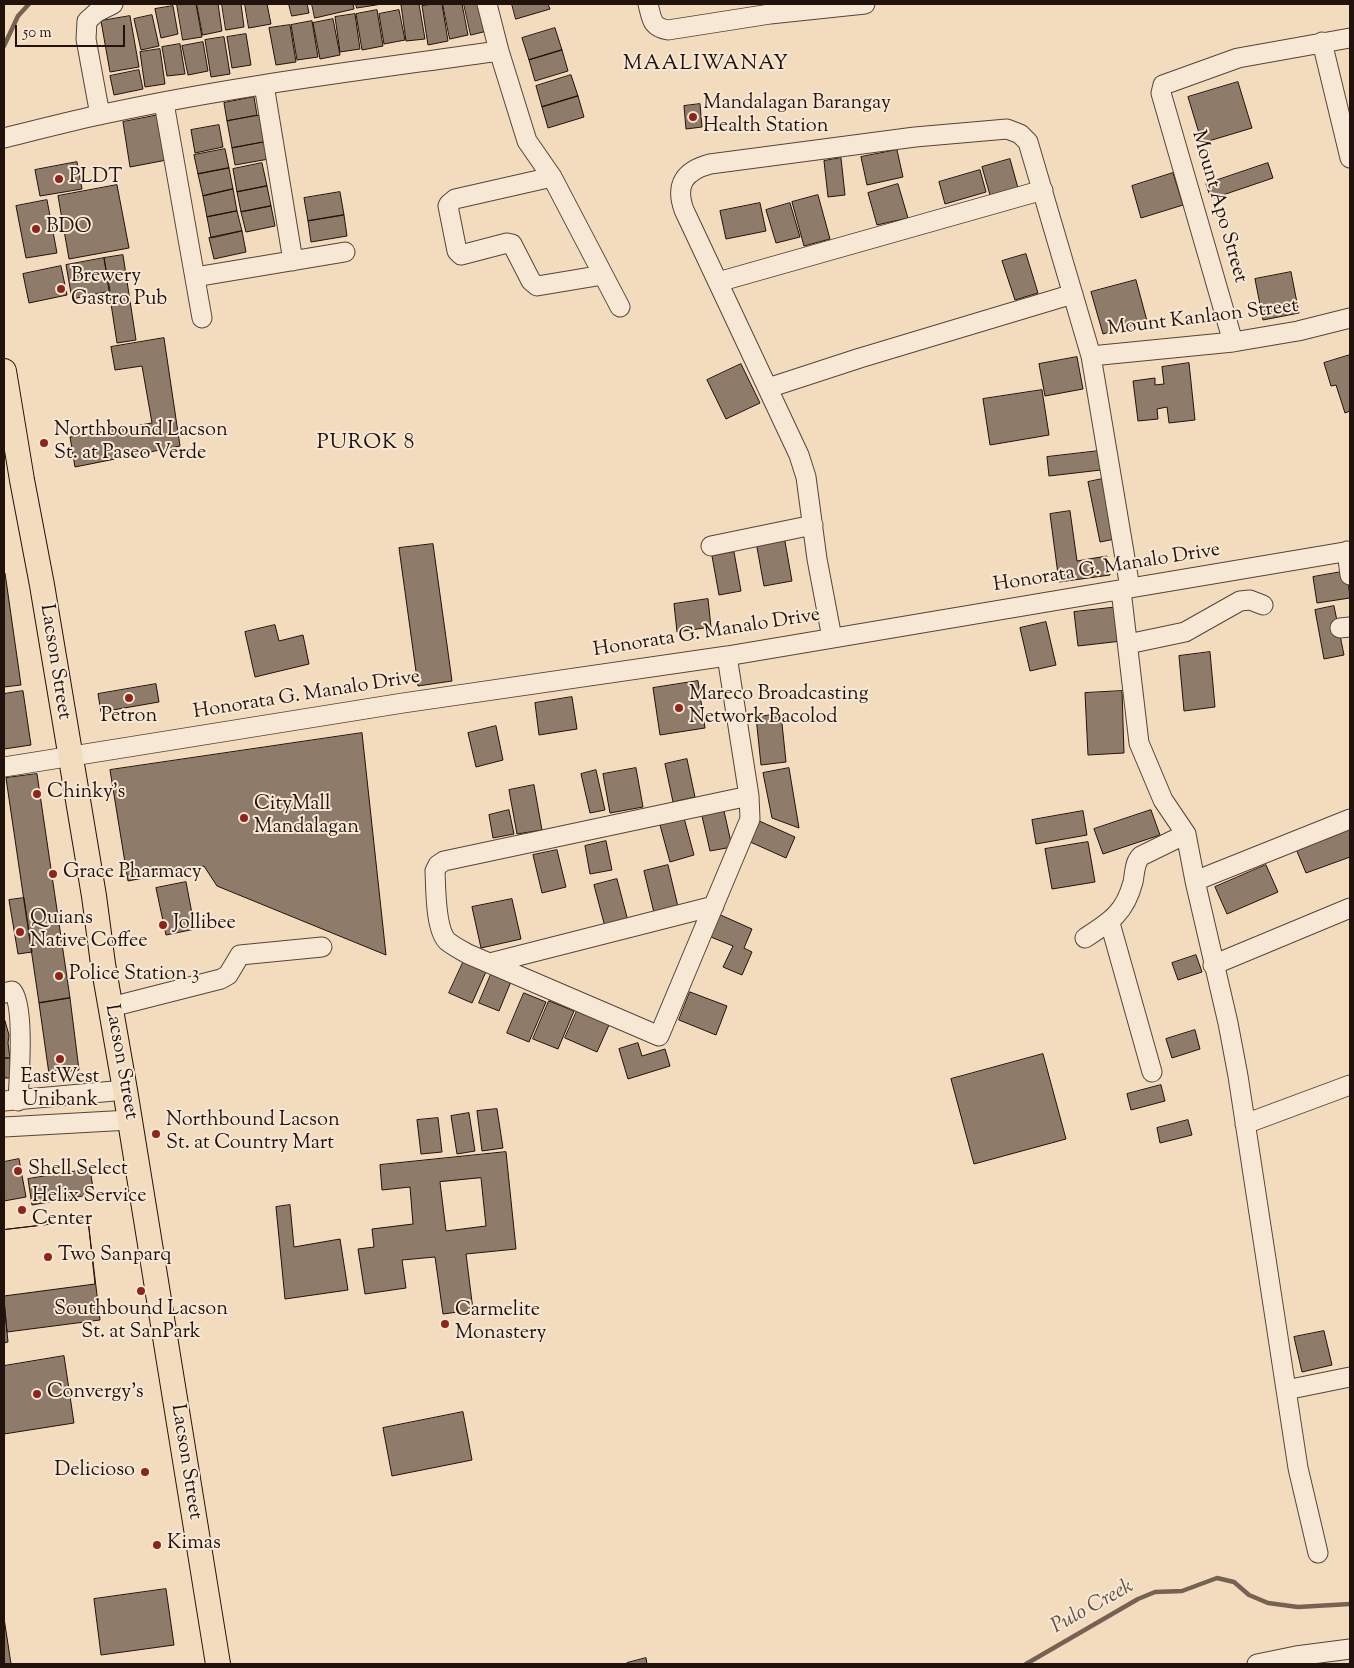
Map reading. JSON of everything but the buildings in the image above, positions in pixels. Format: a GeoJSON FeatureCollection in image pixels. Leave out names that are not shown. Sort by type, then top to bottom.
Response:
{"type":"FeatureCollection","features":[{"type":"Feature","properties":{"kind":"main road","name":"Lacson Street"},"geometry":{"type":"LineString","coordinates":[[4,371],[70,757],[218,1664]]}},
{"type":"Feature","properties":{"kind":"street"},"geometry":{"type":"LineString","coordinates":[[100,115],[86,39],[88,21],[97,12],[113,4]]}},
{"type":"Feature","properties":{"kind":"street"},"geometry":{"type":"LineString","coordinates":[[487,4],[527,141],[552,177],[620,307]]}},
{"type":"Feature","properties":{"kind":"street"},"geometry":{"type":"LineString","coordinates":[[648,4],[654,24],[660,29],[668,30],[770,14],[865,4]]}},
{"type":"Feature","properties":{"kind":"street"},"geometry":{"type":"LineString","coordinates":[[1350,38],[1322,42],[1350,158]]}},
{"type":"Feature","properties":{"kind":"street","name":"Mount Apo Street"},"geometry":{"type":"LineString","coordinates":[[1233,342],[1161,93],[1162,85],[1238,58],[1322,42]]}},
{"type":"Feature","properties":{"kind":"street"},"geometry":{"type":"LineString","coordinates":[[4,138],[100,115],[264,85],[500,51]]}},
{"type":"Feature","properties":{"kind":"street"},"geometry":{"type":"LineString","coordinates":[[264,85],[293,261]]}},
{"type":"Feature","properties":{"kind":"street"},"geometry":{"type":"LineString","coordinates":[[164,103],[202,318]]}},
{"type":"Feature","properties":{"kind":"street"},"geometry":{"type":"LineString","coordinates":[[832,638],[817,559],[803,466],[684,210],[680,199],[683,183],[688,174],[697,167],[710,164],[915,137],[1007,129],[1020,134],[1028,142],[1091,356],[1126,589],[1128,644],[1139,742],[1163,800],[1186,834],[1213,964],[1228,1023],[1238,1076],[1298,1468],[1318,1553]]}},
{"type":"Feature","properties":{"kind":"street"},"geometry":{"type":"LineString","coordinates":[[552,177],[455,199],[451,202],[448,206],[457,251],[462,255],[510,243],[515,248],[531,281],[537,286],[603,275]]}},
{"type":"Feature","properties":{"kind":"street"},"geometry":{"type":"LineString","coordinates":[[718,282],[1043,190]]}},
{"type":"Feature","properties":{"kind":"street"},"geometry":{"type":"LineString","coordinates":[[195,277],[345,252]]}},
{"type":"Feature","properties":{"kind":"street"},"geometry":{"type":"LineString","coordinates":[[768,388],[860,358],[1073,294]]}},
{"type":"Feature","properties":{"kind":"street","name":"Mount Kanlaon Street"},"geometry":{"type":"LineString","coordinates":[[1091,356],[1233,342],[1298,331],[1350,318]]}},
{"type":"Feature","properties":{"kind":"street"},"geometry":{"type":"LineString","coordinates":[[711,546],[813,525]]}},
{"type":"Feature","properties":{"kind":"street"},"geometry":{"type":"LineString","coordinates":[[1349,551],[1350,576]]}},
{"type":"Feature","properties":{"kind":"street","name":"Honorata G. Manalo Drive"},"geometry":{"type":"LineString","coordinates":[[4,767],[403,702],[727,656],[1349,551]]}},
{"type":"Feature","properties":{"kind":"street"},"geometry":{"type":"LineString","coordinates":[[1128,644],[1185,632],[1240,601],[1250,600],[1263,605]]}},
{"type":"Feature","properties":{"kind":"street"},"geometry":{"type":"LineString","coordinates":[[727,656],[749,796],[750,819],[659,1036],[457,948],[443,934],[438,914],[435,871],[441,863],[749,796]]}},
{"type":"Feature","properties":{"kind":"street"},"geometry":{"type":"LineString","coordinates":[[1195,881],[1350,819]]}},
{"type":"Feature","properties":{"kind":"street"},"geometry":{"type":"LineString","coordinates":[[1085,938],[1110,923],[1126,901],[1140,856],[1186,834]]}},
{"type":"Feature","properties":{"kind":"street"},"geometry":{"type":"LineString","coordinates":[[490,963],[714,906]]}},
{"type":"Feature","properties":{"kind":"street"},"geometry":{"type":"LineString","coordinates":[[1213,964],[1350,908]]}},
{"type":"Feature","properties":{"kind":"street"},"geometry":{"type":"LineString","coordinates":[[1110,923],[1152,1072]]}},
{"type":"Feature","properties":{"kind":"street"},"geometry":{"type":"LineString","coordinates":[[111,1006],[221,979],[228,975],[240,955],[322,947]]}},
{"type":"Feature","properties":{"kind":"street"},"geometry":{"type":"LineString","coordinates":[[4,989],[15,993],[18,1011],[20,1043],[11,1101],[125,1090]]}},
{"type":"Feature","properties":{"kind":"street"},"geometry":{"type":"LineString","coordinates":[[1245,1124],[1350,1085]]}},
{"type":"Feature","properties":{"kind":"street"},"geometry":{"type":"LineString","coordinates":[[4,1127],[130,1120]]}},
{"type":"Feature","properties":{"kind":"street"},"geometry":{"type":"LineString","coordinates":[[1286,1390],[1350,1377]]}},
{"type":"Feature","properties":{"kind":"street"},"geometry":{"type":"LineString","coordinates":[[1257,1664],[1296,1656],[1343,1655]]}},
{"type":"Feature","properties":{"kind":"waterway"},"geometry":{"type":"LineString","coordinates":[[4,46],[18,16],[29,4]]}},
{"type":"Feature","properties":{"kind":"waterway","name":"Pulo Creek"},"geometry":{"type":"LineString","coordinates":[[1026,1664],[1138,1599],[1155,1592],[1182,1591],[1217,1578],[1234,1582],[1249,1595],[1268,1603],[1298,1607],[1350,1604]]}},
{"type":"Feature","properties":{"kind":"place","name":"Mandalagan Barangay Health Station"},"geometry":{"type":"Point","coordinates":[693,117]}},
{"type":"Feature","properties":{"kind":"place","name":"PLDT"},"geometry":{"type":"Point","coordinates":[59,179]}},
{"type":"Feature","properties":{"kind":"place","name":"BDO"},"geometry":{"type":"Point","coordinates":[36,229]}},
{"type":"Feature","properties":{"kind":"place","name":"Brewery Gastro Pub"},"geometry":{"type":"Point","coordinates":[61,289]}},
{"type":"Feature","properties":{"kind":"place","name":"Northbound Lacson St. at Paseo Verde"},"geometry":{"type":"Point","coordinates":[44,443]}},
{"type":"Feature","properties":{"kind":"place","name":"Petron"},"geometry":{"type":"Point","coordinates":[129,698]}},
{"type":"Feature","properties":{"kind":"place","name":"Mareco Broadcasting Network Bacolod"},"geometry":{"type":"Point","coordinates":[679,708]}},
{"type":"Feature","properties":{"kind":"place","name":"Chinky's"},"geometry":{"type":"Point","coordinates":[37,794]}},
{"type":"Feature","properties":{"kind":"place","name":"CityMall Mandalagan"},"geometry":{"type":"Point","coordinates":[244,818]}},
{"type":"Feature","properties":{"kind":"place","name":"Grace Pharmacy"},"geometry":{"type":"Point","coordinates":[53,874]}},
{"type":"Feature","properties":{"kind":"place","name":"Jollibee"},"geometry":{"type":"Point","coordinates":[163,925]}},
{"type":"Feature","properties":{"kind":"place","name":"Quians Native Coffee"},"geometry":{"type":"Point","coordinates":[20,932]}},
{"type":"Feature","properties":{"kind":"place","name":"Police Station 3"},"geometry":{"type":"Point","coordinates":[59,976]}},
{"type":"Feature","properties":{"kind":"place","name":"EastWest Unibank"},"geometry":{"type":"Point","coordinates":[60,1059]}},
{"type":"Feature","properties":{"kind":"place","name":"Northbound Lacson St. at Country Mart"},"geometry":{"type":"Point","coordinates":[156,1134]}},
{"type":"Feature","properties":{"kind":"place","name":"Shell Select"},"geometry":{"type":"Point","coordinates":[18,1171]}},
{"type":"Feature","properties":{"kind":"place","name":"Helix Service Center"},"geometry":{"type":"Point","coordinates":[22,1210]}},
{"type":"Feature","properties":{"kind":"place","name":"Two Sanparq"},"geometry":{"type":"Point","coordinates":[48,1257]}},
{"type":"Feature","properties":{"kind":"place","name":"Southbound Lacson St. at SanPark"},"geometry":{"type":"Point","coordinates":[141,1291]}},
{"type":"Feature","properties":{"kind":"place","name":"Carmelite Monastery"},"geometry":{"type":"Point","coordinates":[445,1324]}},
{"type":"Feature","properties":{"kind":"place","name":"Convergy's"},"geometry":{"type":"Point","coordinates":[37,1394]}},
{"type":"Feature","properties":{"kind":"place","name":"Delicioso"},"geometry":{"type":"Point","coordinates":[145,1472]}},
{"type":"Feature","properties":{"kind":"place","name":"Kimas"},"geometry":{"type":"Point","coordinates":[157,1545]}},
{"type":"Feature","properties":{"kind":"district","name":"MAALIWANAY"},"geometry":{"type":"Point","coordinates":[706,65]}},
{"type":"Feature","properties":{"kind":"district","name":"PUROK 8"},"geometry":{"type":"Point","coordinates":[366,444]}}]}
